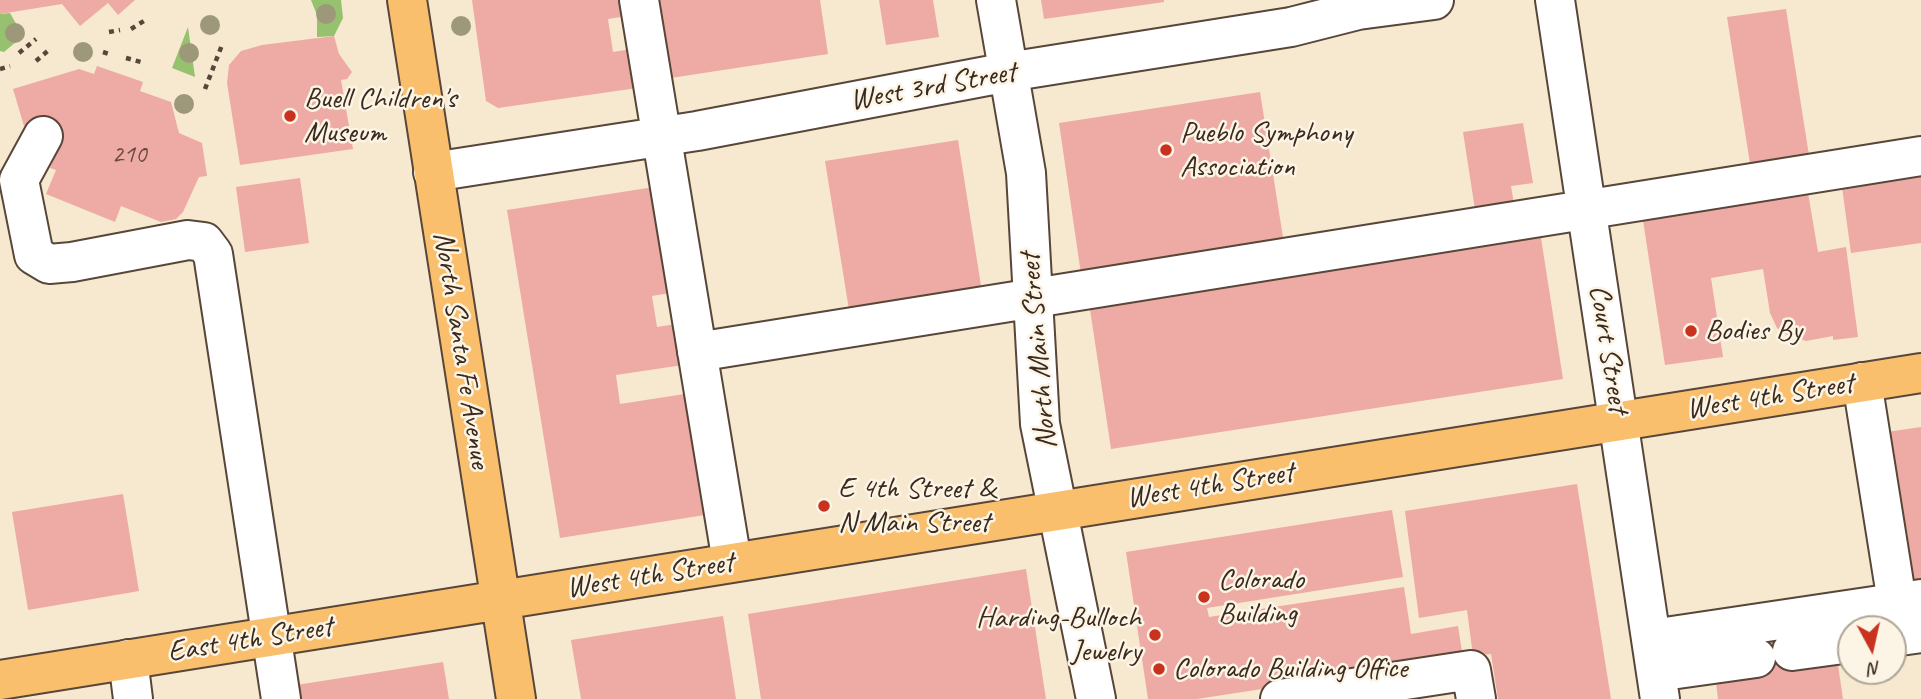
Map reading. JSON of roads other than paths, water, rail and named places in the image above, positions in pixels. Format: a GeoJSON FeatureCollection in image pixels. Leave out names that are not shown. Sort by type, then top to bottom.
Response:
{"type":"FeatureCollection","features":[{"type":"Feature","properties":{"kind":"main road","name":"North Santa Fe Avenue"},"geometry":{"type":"LineString","coordinates":[[407,0],[516,699]]}},
{"type":"Feature","properties":{"kind":"main road","name":"West 4th Street"},"geometry":{"type":"LineString","coordinates":[[499,600],[1921,373]]}},
{"type":"Feature","properties":{"kind":"main road","name":"East 4th Street"},"geometry":{"type":"LineString","coordinates":[[4,686],[128,659],[499,600]]}},
{"type":"Feature","properties":{"kind":"street"},"geometry":{"type":"LineString","coordinates":[[639,0],[732,562]]}},
{"type":"Feature","properties":{"kind":"street","name":"North Main Street"},"geometry":{"type":"LineString","coordinates":[[996,0],[1026,173],[1040,424],[1096,699]]}},
{"type":"Feature","properties":{"kind":"street","name":"West 3rd Street"},"geometry":{"type":"LineString","coordinates":[[433,172],[660,136],[1008,72],[1292,27],[1359,10],[1434,0]]}},
{"type":"Feature","properties":{"kind":"street","name":"Court Street"},"geometry":{"type":"LineString","coordinates":[[1555,0],[1656,670]]}},
{"type":"Feature","properties":{"kind":"street"},"geometry":{"type":"LineString","coordinates":[[43,136],[19,180],[34,255],[48,264],[72,262],[188,240],[204,242],[213,254],[281,699]]}},
{"type":"Feature","properties":{"kind":"street"},"geometry":{"type":"LineString","coordinates":[[697,352],[1921,156]]}},
{"type":"Feature","properties":{"kind":"street"},"geometry":{"type":"LineString","coordinates":[[1862,382],[1904,612],[1921,633]]}},
{"type":"Feature","properties":{"kind":"street"},"geometry":{"type":"LineString","coordinates":[[1656,670],[1904,612]]}},
{"type":"Feature","properties":{"kind":"street"},"geometry":{"type":"LineString","coordinates":[[1656,670],[1837,645]]}},
{"type":"Feature","properties":{"kind":"street"},"geometry":{"type":"LineString","coordinates":[[128,659],[133,699]]}},
{"type":"Feature","properties":{"kind":"street"},"geometry":{"type":"LineString","coordinates":[[1280,699],[1471,670],[1476,699]]}},
{"type":"Feature","properties":{"kind":"place","name":"Buell Children's Museum"},"geometry":{"type":"Point","coordinates":[290,116]}},
{"type":"Feature","properties":{"kind":"place","name":"Pueblo Symphony Association"},"geometry":{"type":"Point","coordinates":[1166,150]}},
{"type":"Feature","properties":{"kind":"place","name":"Bodies By"},"geometry":{"type":"Point","coordinates":[1691,331]}},
{"type":"Feature","properties":{"kind":"place","name":"E 4th Street & N Main Street"},"geometry":{"type":"Point","coordinates":[824,506]}},
{"type":"Feature","properties":{"kind":"place","name":"Colorado Building"},"geometry":{"type":"Point","coordinates":[1204,597]}},
{"type":"Feature","properties":{"kind":"place","name":"Harding-Bulloch Jewelry"},"geometry":{"type":"Point","coordinates":[1155,635]}},
{"type":"Feature","properties":{"kind":"place","name":"Colorado Building Office"},"geometry":{"type":"Point","coordinates":[1159,669]}}]}
